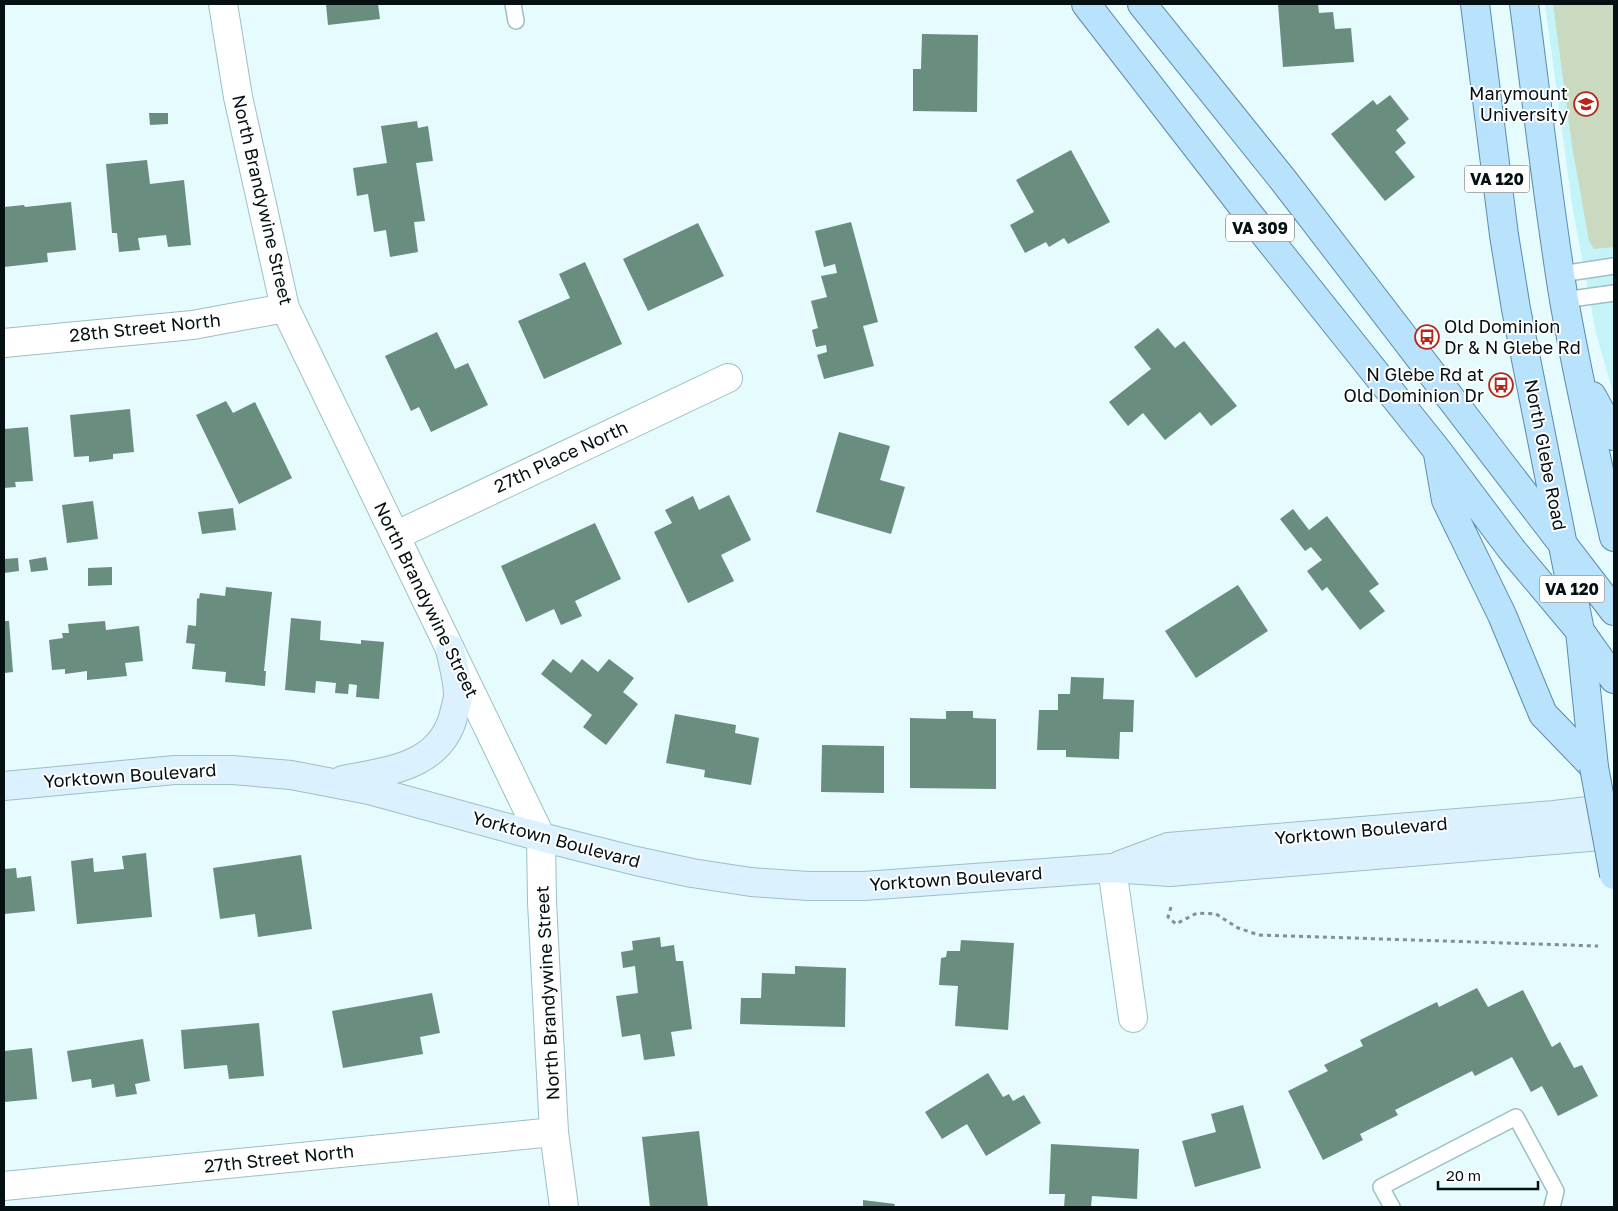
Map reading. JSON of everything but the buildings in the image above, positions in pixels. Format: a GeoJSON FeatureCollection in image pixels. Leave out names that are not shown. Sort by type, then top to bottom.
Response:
{"type":"FeatureCollection","features":[{"type":"Feature","properties":{"kind":"main road","name":"VA 309"},"geometry":{"type":"LineString","coordinates":[[1086,4],[1247,212],[1437,450],[1512,550],[1580,631],[1614,679]]}},
{"type":"Feature","properties":{"kind":"main road","name":"VA 309"},"geometry":{"type":"LineString","coordinates":[[1142,4],[1290,189],[1614,611]]}},
{"type":"Feature","properties":{"kind":"main road","name":"North Glebe Road"},"geometry":{"type":"LineString","coordinates":[[1475,4],[1504,235],[1516,309],[1580,631],[1594,767],[1614,875]]}},
{"type":"Feature","properties":{"kind":"main road","name":"VA 120"},"geometry":{"type":"LineString","coordinates":[[1524,4],[1562,287],[1614,537]]}},
{"type":"Feature","properties":{"kind":"main road"},"geometry":{"type":"LineString","coordinates":[[1579,373],[1614,436]]}},
{"type":"Feature","properties":{"kind":"main road"},"geometry":{"type":"LineString","coordinates":[[1437,450],[1446,500],[1502,615],[1543,714],[1594,767]]}},
{"type":"Feature","properties":{"kind":"street","name":"North Brandywine Street"},"geometry":{"type":"LineString","coordinates":[[223,4],[238,97],[285,308],[541,837],[542,902],[554,1132],[564,1207]]}},
{"type":"Feature","properties":{"kind":"street","name":"28th Street North"},"geometry":{"type":"LineString","coordinates":[[4,343],[193,325],[285,308]]}},
{"type":"Feature","properties":{"kind":"street","name":"27th Place North"},"geometry":{"type":"LineString","coordinates":[[394,536],[728,378]]}},
{"type":"Feature","properties":{"kind":"street"},"geometry":{"type":"LineString","coordinates":[[332,782],[399,769],[421,759],[436,748],[451,727],[458,696],[450,649]]}},
{"type":"Feature","properties":{"kind":"street","name":"Yorktown Boulevard"},"geometry":{"type":"LineString","coordinates":[[4,786],[175,770],[232,770],[291,775],[377,792],[541,837],[692,873],[751,882],[799,885],[864,886],[1112,868],[1170,872],[1614,835]]}},
{"type":"Feature","properties":{"kind":"street","name":"Yorktown Boulevard"},"geometry":{"type":"LineString","coordinates":[[1112,868],[1168,847],[1544,816],[1614,808]]}},
{"type":"Feature","properties":{"kind":"street"},"geometry":{"type":"LineString","coordinates":[[1112,868],[1133,1018]]}},
{"type":"Feature","properties":{"kind":"street","name":"27th Street North"},"geometry":{"type":"LineString","coordinates":[[4,1186],[554,1132]]}},
{"type":"Feature","properties":{"kind":"lane"},"geometry":{"type":"LineString","coordinates":[[513,4],[516,20]]}},
{"type":"Feature","properties":{"kind":"lane"},"geometry":{"type":"LineString","coordinates":[[1562,287],[1614,266]]}},
{"type":"Feature","properties":{"kind":"lane"},"geometry":{"type":"LineString","coordinates":[[1562,287],[1614,293]]}},
{"type":"Feature","properties":{"kind":"lane"},"geometry":{"type":"LineString","coordinates":[[1392,1207],[1381,1187],[1516,1117],[1556,1191],[1552,1207]]}},
{"type":"Feature","properties":{"kind":"path"},"geometry":{"type":"LineString","coordinates":[[1171,907],[1168,917],[1176,924],[1197,913],[1216,914],[1238,928],[1259,935],[1598,946]]}},
{"type":"Feature","properties":{"kind":"shaded area","name":"Marymount University"},"geometry":{"type":"Polygon","coordinates":[[[1545,4],[1614,4],[1614,396],[1596,333],[1572,205],[1545,4]]]}},
{"type":"Feature","properties":{"kind":"green space","name":"Marymount University"},"geometry":{"type":"Polygon","coordinates":[[[1553,4],[1614,4],[1614,247],[1594,249],[1589,241],[1572,146],[1553,4]]]}},
{"type":"Feature","properties":{"kind":"place","name":"Marymount University"},"geometry":{"type":"Point","coordinates":[1586,104]}},
{"type":"Feature","properties":{"kind":"place","name":"Old Dominion Dr & N Glebe Rd"},"geometry":{"type":"Point","coordinates":[1427,337]}},
{"type":"Feature","properties":{"kind":"place","name":"N Glebe Rd at Old Dominion Dr"},"geometry":{"type":"Point","coordinates":[1501,385]}}]}
